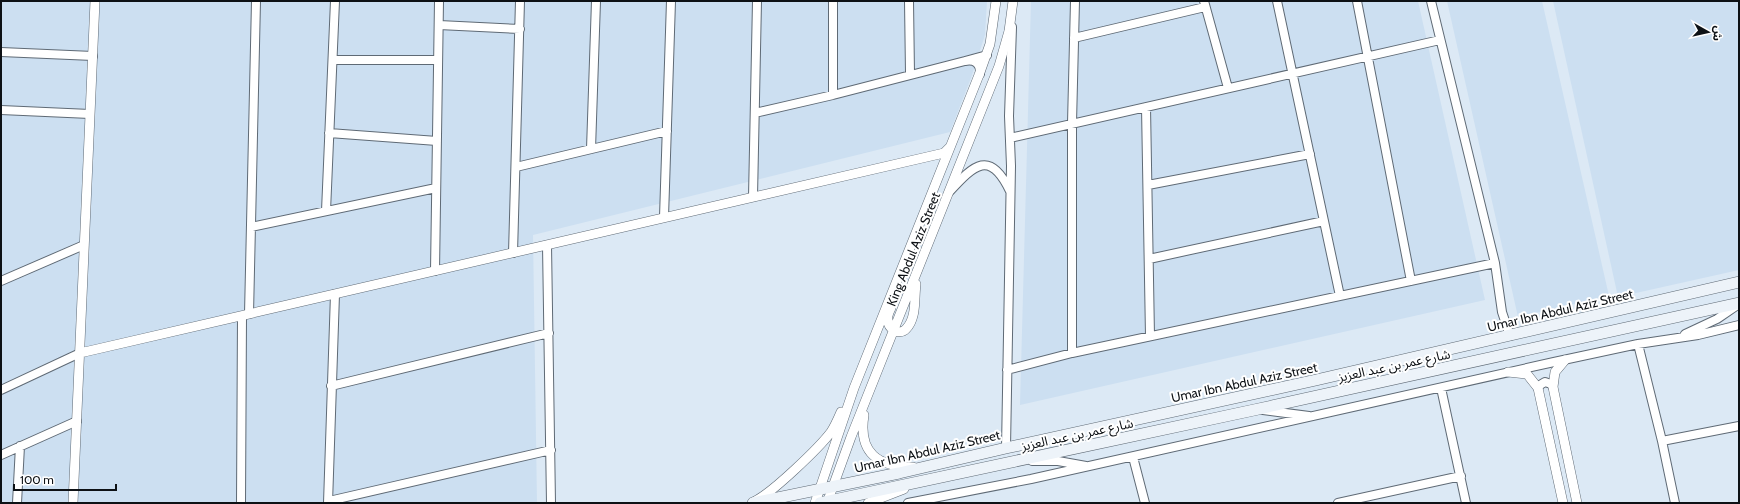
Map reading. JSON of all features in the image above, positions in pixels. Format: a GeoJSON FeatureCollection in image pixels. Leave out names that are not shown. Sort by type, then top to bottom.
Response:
{"type":"FeatureCollection","features":[{"type":"Feature","properties":{"kind":"main road","name":"Umar Ibn Abdul Aziz Street"},"geometry":{"type":"LineString","coordinates":[[753,503],[899,473],[919,467],[1510,336],[1739,282]]}},
{"type":"Feature","properties":{"kind":"main road","name":"شارع عمر بن عبد العزيز"},"geometry":{"type":"LineString","coordinates":[[825,502],[1254,410],[1739,303]]}},
{"type":"Feature","properties":{"kind":"street"},"geometry":{"type":"LineString","coordinates":[[73,503],[95,1]]}},
{"type":"Feature","properties":{"kind":"street"},"geometry":{"type":"LineString","coordinates":[[241,503],[246,315],[251,227],[256,1]]}},
{"type":"Feature","properties":{"kind":"street"},"geometry":{"type":"LineString","coordinates":[[326,211],[335,1]]}},
{"type":"Feature","properties":{"kind":"street"},"geometry":{"type":"LineString","coordinates":[[435,271],[439,1]]}},
{"type":"Feature","properties":{"kind":"street"},"geometry":{"type":"LineString","coordinates":[[513,253],[520,1]]}},
{"type":"Feature","properties":{"kind":"street"},"geometry":{"type":"LineString","coordinates":[[591,149],[596,1]]}},
{"type":"Feature","properties":{"kind":"street"},"geometry":{"type":"LineString","coordinates":[[664,217],[671,1]]}},
{"type":"Feature","properties":{"kind":"street"},"geometry":{"type":"LineString","coordinates":[[753,197],[757,1]]}},
{"type":"Feature","properties":{"kind":"street"},"geometry":{"type":"LineString","coordinates":[[833,1],[833,95]]}},
{"type":"Feature","properties":{"kind":"street"},"geometry":{"type":"LineString","coordinates":[[909,1],[910,74]]}},
{"type":"Feature","properties":{"kind":"street","name":"King Abdul Aziz Street"},"geometry":{"type":"LineString","coordinates":[[815,503],[854,388],[980,75],[987,55],[993,27],[996,1]]}},
{"type":"Feature","properties":{"kind":"street"},"geometry":{"type":"LineString","coordinates":[[1006,448],[1011,191],[1009,116],[1013,1]]}},
{"type":"Feature","properties":{"kind":"street","name":"King Abdul Aziz Street"},"geometry":{"type":"LineString","coordinates":[[825,502],[833,486],[999,66],[1009,31],[1013,1]]}},
{"type":"Feature","properties":{"kind":"street"},"geometry":{"type":"LineString","coordinates":[[1072,353],[1072,124],[1075,1]]}},
{"type":"Feature","properties":{"kind":"street"},"geometry":{"type":"LineString","coordinates":[[1277,1],[1340,296]]}},
{"type":"Feature","properties":{"kind":"street"},"geometry":{"type":"LineString","coordinates":[[1356,1],[1411,281]]}},
{"type":"Feature","properties":{"kind":"street"},"geometry":{"type":"LineString","coordinates":[[1431,1],[1495,263],[1502,312],[1510,336]]}},
{"type":"Feature","properties":{"kind":"street"},"geometry":{"type":"LineString","coordinates":[[1074,38],[1205,4],[1228,88]]}},
{"type":"Feature","properties":{"kind":"street"},"geometry":{"type":"LineString","coordinates":[[438,25],[520,29]]}},
{"type":"Feature","properties":{"kind":"street"},"geometry":{"type":"LineString","coordinates":[[1010,138],[1440,40]]}},
{"type":"Feature","properties":{"kind":"street"},"geometry":{"type":"LineString","coordinates":[[1,52],[93,56]]}},
{"type":"Feature","properties":{"kind":"street"},"geometry":{"type":"LineString","coordinates":[[754,113],[833,95],[987,55]]}},
{"type":"Feature","properties":{"kind":"street"},"geometry":{"type":"LineString","coordinates":[[333,60],[438,60]]}},
{"type":"Feature","properties":{"kind":"street"},"geometry":{"type":"LineString","coordinates":[[965,61],[972,60],[977,63],[980,67],[980,75]]}},
{"type":"Feature","properties":{"kind":"street"},"geometry":{"type":"LineString","coordinates":[[1146,107],[1150,336]]}},
{"type":"Feature","properties":{"kind":"street"},"geometry":{"type":"LineString","coordinates":[[1,110],[90,114]]}},
{"type":"Feature","properties":{"kind":"street"},"geometry":{"type":"LineString","coordinates":[[516,167],[667,131]]}},
{"type":"Feature","properties":{"kind":"street"},"geometry":{"type":"LineString","coordinates":[[329,133],[437,141]]}},
{"type":"Feature","properties":{"kind":"street"},"geometry":{"type":"LineString","coordinates":[[1,390],[80,354],[944,153],[950,147]]}},
{"type":"Feature","properties":{"kind":"street"},"geometry":{"type":"LineString","coordinates":[[1148,184],[1310,154]]}},
{"type":"Feature","properties":{"kind":"street"},"geometry":{"type":"LineString","coordinates":[[924,157],[931,158],[937,162],[939,168],[938,178]]}},
{"type":"Feature","properties":{"kind":"street"},"geometry":{"type":"LineString","coordinates":[[949,192],[969,171],[982,166],[991,167],[999,172],[1011,191]]}},
{"type":"Feature","properties":{"kind":"street"},"geometry":{"type":"LineString","coordinates":[[251,227],[436,188]]}},
{"type":"Feature","properties":{"kind":"street"},"geometry":{"type":"LineString","coordinates":[[1149,258],[1324,221]]}},
{"type":"Feature","properties":{"kind":"street"},"geometry":{"type":"LineString","coordinates":[[894,331],[888,324],[888,316],[912,255],[920,222]]}},
{"type":"Feature","properties":{"kind":"street"},"geometry":{"type":"LineString","coordinates":[[1,281],[84,245]]}},
{"type":"Feature","properties":{"kind":"street"},"geometry":{"type":"LineString","coordinates":[[548,245],[552,503]]}},
{"type":"Feature","properties":{"kind":"street"},"geometry":{"type":"LineString","coordinates":[[1007,370],[1072,353],[1495,263]]}},
{"type":"Feature","properties":{"kind":"street"},"geometry":{"type":"LineString","coordinates":[[335,294],[328,502],[551,450]]}},
{"type":"Feature","properties":{"kind":"street"},"geometry":{"type":"LineString","coordinates":[[1673,339],[1705,326],[1727,313],[1739,303]]}},
{"type":"Feature","properties":{"kind":"street"},"geometry":{"type":"LineString","coordinates":[[908,503],[1089,466],[1638,344],[1698,336],[1739,325]]}},
{"type":"Feature","properties":{"kind":"street"},"geometry":{"type":"LineString","coordinates":[[331,386],[549,333]]}},
{"type":"Feature","properties":{"kind":"street"},"geometry":{"type":"LineString","coordinates":[[1638,344],[1662,441],[1675,503]]}},
{"type":"Feature","properties":{"kind":"street"},"geometry":{"type":"LineString","coordinates":[[1564,360],[1555,372],[1553,387],[1577,503]]}},
{"type":"Feature","properties":{"kind":"street"},"geometry":{"type":"LineString","coordinates":[[1508,372],[1527,374],[1538,388],[1564,503]]}},
{"type":"Feature","properties":{"kind":"street"},"geometry":{"type":"LineString","coordinates":[[1538,388],[1545,382],[1551,384],[1553,387]]}},
{"type":"Feature","properties":{"kind":"street"},"geometry":{"type":"LineString","coordinates":[[750,503],[767,493],[824,441],[832,430],[854,388]]}},
{"type":"Feature","properties":{"kind":"street"},"geometry":{"type":"LineString","coordinates":[[1441,388],[1466,503]]}},
{"type":"Feature","properties":{"kind":"street"},"geometry":{"type":"LineString","coordinates":[[867,399],[862,429],[866,445],[870,452],[876,458],[890,465],[898,467],[919,467]]}},
{"type":"Feature","properties":{"kind":"street"},"geometry":{"type":"LineString","coordinates":[[1254,410],[1313,416]]}},
{"type":"Feature","properties":{"kind":"street"},"geometry":{"type":"LineString","coordinates":[[1,455],[77,421]]}},
{"type":"Feature","properties":{"kind":"street"},"geometry":{"type":"LineString","coordinates":[[1662,441],[1739,426]]}},
{"type":"Feature","properties":{"kind":"street"},"geometry":{"type":"LineString","coordinates":[[17,503],[20,446]]}},
{"type":"Feature","properties":{"kind":"street"},"geometry":{"type":"LineString","coordinates":[[1133,456],[1145,503]]}},
{"type":"Feature","properties":{"kind":"street"},"geometry":{"type":"LineString","coordinates":[[1019,460],[1058,461],[1089,466]]}},
{"type":"Feature","properties":{"kind":"street"},"geometry":{"type":"LineString","coordinates":[[1338,503],[1461,476]]}},
{"type":"Feature","properties":{"kind":"street"},"geometry":{"type":"LineString","coordinates":[[868,503],[924,480]]}},
{"type":"Feature","properties":{"kind":"shaded area"},"geometry":{"type":"Polygon","coordinates":[[[1,1],[987,1],[985,35],[971,78],[950,132],[533,235],[537,503],[1,503],[1,1]]]}},
{"type":"Feature","properties":{"kind":"shaded area"},"geometry":{"type":"Polygon","coordinates":[[[1031,1],[1418,1],[1485,300],[1020,405],[1031,1]]]}},
{"type":"Feature","properties":{"kind":"shaded area"},"geometry":{"type":"Polygon","coordinates":[[[1447,1],[1542,1],[1609,296],[1518,317],[1447,1]]]}},
{"type":"Feature","properties":{"kind":"shaded area"},"geometry":{"type":"Polygon","coordinates":[[[1553,1],[1739,1],[1739,270],[1618,297],[1553,1]]]}}]}
